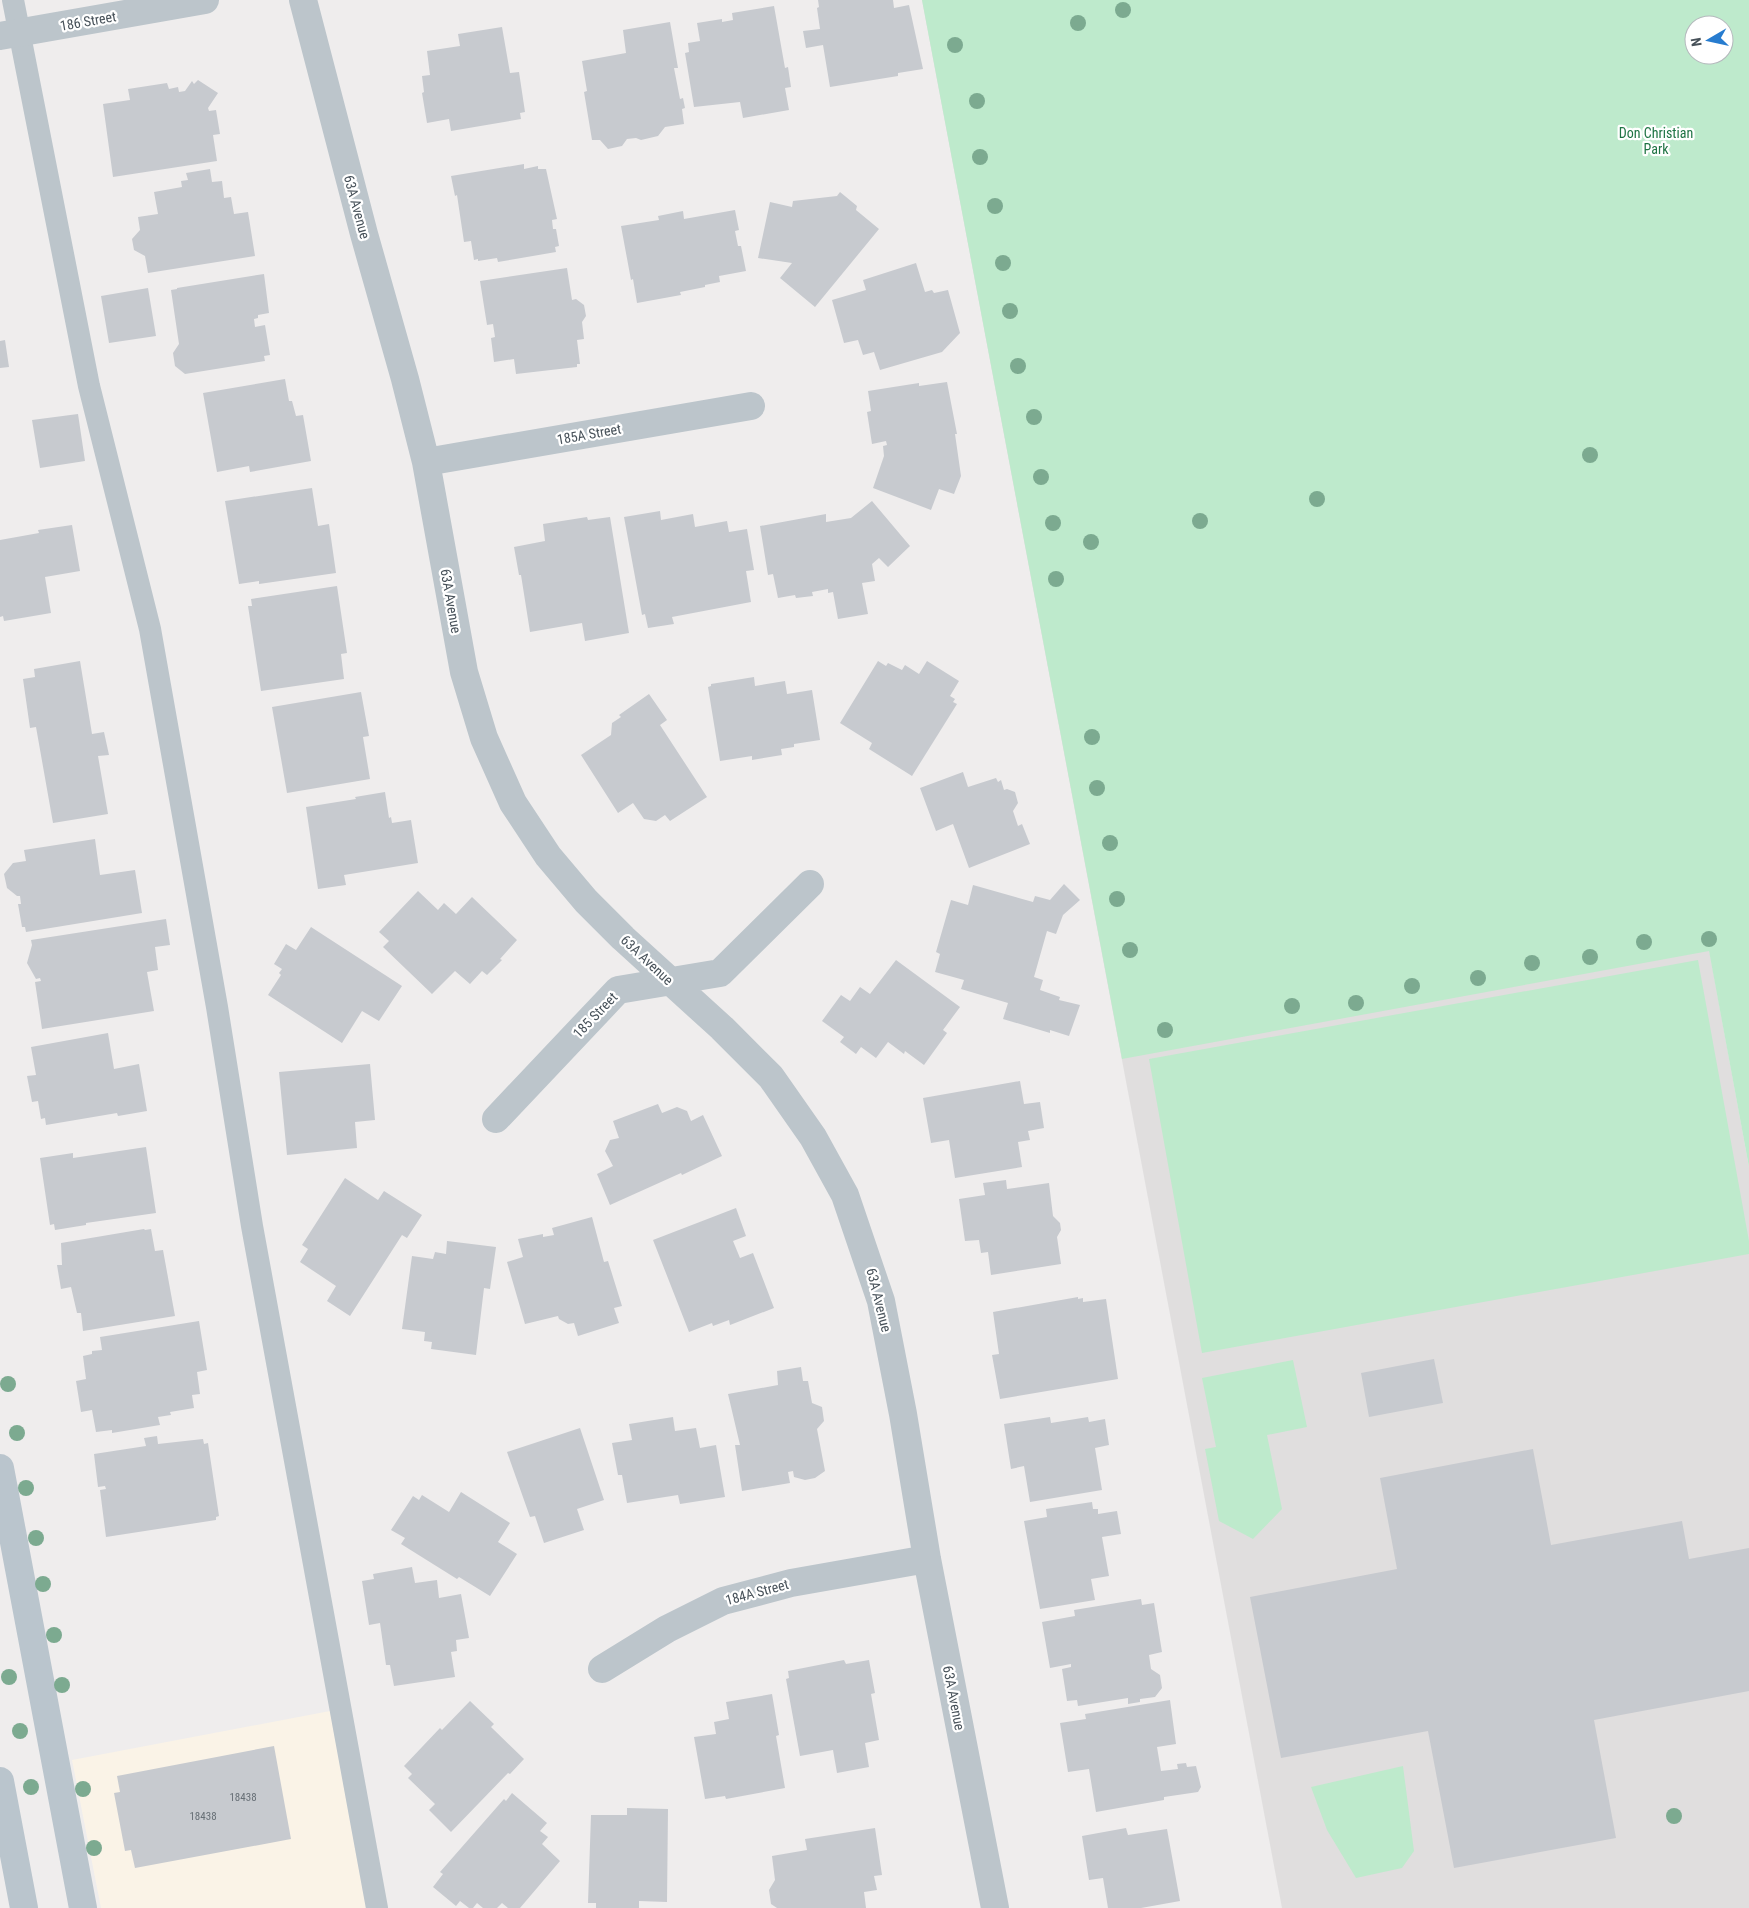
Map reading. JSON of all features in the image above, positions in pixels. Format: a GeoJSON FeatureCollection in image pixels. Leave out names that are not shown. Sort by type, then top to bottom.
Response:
{"type":"FeatureCollection","features":[{"type":"Feature","properties":{"kind":"main road"},"geometry":{"type":"LineString","coordinates":[[0,1468],[83,1908]]}},
{"type":"Feature","properties":{"kind":"main road"},"geometry":{"type":"LineString","coordinates":[[0,1781],[24,1908]]}},
{"type":"Feature","properties":{"kind":"street","name":"186 Street"},"geometry":{"type":"LineString","coordinates":[[9,34],[205,0]]}},
{"type":"Feature","properties":{"kind":"street","name":"63A Avenue"},"geometry":{"type":"LineString","coordinates":[[303,0],[426,462],[464,672],[484,738],[513,802],[548,856],[586,901],[670,982],[722,1028],[771,1077],[813,1137],[845,1195],[881,1301],[903,1414],[927,1560],[996,1908]]}},
{"type":"Feature","properties":{"kind":"street","name":"185A Street"},"geometry":{"type":"LineString","coordinates":[[426,462],[751,406]]}},
{"type":"Feature","properties":{"kind":"street","name":"185 Street"},"geometry":{"type":"LineString","coordinates":[[496,1118],[618,990],[720,973],[810,884]]}},
{"type":"Feature","properties":{"kind":"street","name":"184A Street"},"geometry":{"type":"LineString","coordinates":[[602,1669],[667,1629],[723,1600],[792,1583],[927,1560]]}},
{"type":"Feature","properties":{"kind":"lane"},"geometry":{"type":"LineString","coordinates":[[13,0],[9,34],[89,386],[150,629],[215,997],[252,1226],[377,1908]]}},
{"type":"Feature","properties":{"kind":"shaded area"},"geometry":{"type":"Polygon","coordinates":[[[922,0],[1535,0],[1749,1167],[1749,1908],[1282,1908],[922,0]]]}},
{"type":"Feature","properties":{"kind":"shaded area"},"geometry":{"type":"Polygon","coordinates":[[[330,1711],[366,1908],[101,1908],[72,1760],[330,1711]]]}},
{"type":"Feature","properties":{"kind":"green space","name":"Don Christian Park"},"geometry":{"type":"Polygon","coordinates":[[[922,0],[1749,0],[1749,1167],[1709,951],[1122,1059],[922,0]]]}},
{"type":"Feature","properties":{"kind":"green space"},"geometry":{"type":"Polygon","coordinates":[[[1698,960],[1749,1241],[1749,1254],[1202,1353],[1149,1059],[1698,960]]]}},
{"type":"Feature","properties":{"kind":"green space"},"geometry":{"type":"Polygon","coordinates":[[[1293,1360],[1307,1427],[1267,1435],[1282,1509],[1253,1539],[1219,1521],[1205,1449],[1216,1447],[1202,1378],[1293,1360]]]}},
{"type":"Feature","properties":{"kind":"green space"},"geometry":{"type":"Polygon","coordinates":[[[1403,1766],[1414,1851],[1402,1868],[1356,1878],[1327,1830],[1311,1787],[1403,1766]]]}},
{"type":"Feature","properties":{"kind":"building"},"geometry":{"type":"Polygon","coordinates":[[[818,0],[893,0],[894,8],[909,5],[923,69],[898,73],[898,76],[830,87],[823,45],[806,48],[803,31],[820,29],[817,8],[819,7],[818,0]]]}},
{"type":"Feature","properties":{"kind":"building"},"geometry":{"type":"Polygon","coordinates":[[[774,6],[785,68],[788,67],[791,87],[785,88],[789,110],[743,118],[740,102],[694,107],[685,53],[689,52],[688,43],[700,41],[697,23],[722,19],[722,22],[733,20],[732,13],[774,6]]]}},
{"type":"Feature","properties":{"kind":"building"},"geometry":{"type":"Polygon","coordinates":[[[670,22],[678,68],[674,68],[680,99],[683,98],[685,108],[682,109],[684,124],[665,127],[658,136],[641,140],[636,138],[627,139],[622,146],[608,149],[600,140],[592,140],[584,92],[587,91],[582,61],[626,53],[623,30],[670,22]]]}},
{"type":"Feature","properties":{"kind":"building"},"geometry":{"type":"Polygon","coordinates":[[[502,27],[510,73],[519,72],[525,112],[520,113],[521,119],[451,131],[449,119],[427,123],[422,93],[424,92],[422,76],[430,75],[427,51],[460,46],[458,34],[502,27]]]}},
{"type":"Feature","properties":{"kind":"building"},"geometry":{"type":"Polygon","coordinates":[[[198,80],[218,93],[208,108],[209,111],[216,110],[220,134],[213,135],[217,161],[113,177],[103,104],[130,100],[128,89],[167,83],[169,89],[178,87],[179,92],[185,91],[192,81],[194,84],[198,80]]]}},
{"type":"Feature","properties":{"kind":"building"},"geometry":{"type":"Polygon","coordinates":[[[524,164],[524,169],[538,166],[538,169],[546,169],[557,219],[552,220],[553,229],[556,229],[559,246],[555,247],[556,252],[498,262],[497,258],[474,260],[471,241],[464,242],[457,195],[455,196],[451,176],[524,164]]]}},
{"type":"Feature","properties":{"kind":"building"},"geometry":{"type":"Polygon","coordinates":[[[210,169],[212,182],[222,181],[224,198],[231,197],[234,214],[248,212],[255,256],[148,273],[145,256],[134,250],[132,239],[140,230],[138,217],[158,214],[154,192],[182,187],[181,181],[188,180],[186,173],[210,169]]]}},
{"type":"Feature","properties":{"kind":"building"},"geometry":{"type":"Polygon","coordinates":[[[840,192],[857,206],[856,210],[879,229],[815,307],[780,278],[792,263],[758,258],[770,202],[792,207],[793,201],[837,196],[840,192]]]}},
{"type":"Feature","properties":{"kind":"building"},"geometry":{"type":"Polygon","coordinates":[[[735,210],[739,230],[735,231],[738,246],[741,246],[746,271],[719,276],[720,282],[680,292],[681,295],[637,303],[621,226],[659,220],[658,216],[683,211],[684,219],[735,210]]]}},
{"type":"Feature","properties":{"kind":"building"},"geometry":{"type":"Polygon","coordinates":[[[916,263],[925,292],[932,290],[934,293],[948,290],[960,333],[942,352],[880,370],[874,352],[863,355],[858,340],[844,343],[832,300],[866,290],[863,280],[916,263]]]}},
{"type":"Feature","properties":{"kind":"building"},"geometry":{"type":"Polygon","coordinates":[[[567,268],[572,300],[576,299],[584,305],[586,316],[582,322],[584,339],[577,340],[580,364],[577,364],[577,367],[516,374],[514,359],[494,362],[491,338],[495,337],[493,324],[487,325],[480,281],[567,268]]]}},
{"type":"Feature","properties":{"kind":"building"},"geometry":{"type":"Polygon","coordinates":[[[264,274],[269,313],[258,315],[258,318],[254,319],[255,327],[265,325],[270,355],[264,356],[265,361],[185,374],[175,366],[173,353],[179,344],[171,290],[264,274]]]}},
{"type":"Feature","properties":{"kind":"building"},"geometry":{"type":"Polygon","coordinates":[[[148,288],[156,336],[109,343],[101,296],[148,288]]]}},
{"type":"Feature","properties":{"kind":"building"},"geometry":{"type":"Polygon","coordinates":[[[5,340],[9,367],[0,368],[0,341],[5,340]]]}},
{"type":"Feature","properties":{"kind":"building"},"geometry":{"type":"Polygon","coordinates":[[[285,379],[289,401],[292,401],[296,416],[303,415],[311,461],[250,472],[249,466],[217,472],[203,393],[285,379]]]}},
{"type":"Feature","properties":{"kind":"building"},"geometry":{"type":"Polygon","coordinates":[[[947,382],[957,434],[955,434],[961,476],[954,494],[939,489],[931,510],[873,488],[884,456],[883,446],[887,445],[886,441],[872,444],[867,412],[871,411],[868,391],[919,383],[919,386],[947,382]]]}},
{"type":"Feature","properties":{"kind":"building"},"geometry":{"type":"Polygon","coordinates":[[[78,414],[85,461],[40,468],[32,420],[78,414]]]}},
{"type":"Feature","properties":{"kind":"building"},"geometry":{"type":"Polygon","coordinates":[[[312,488],[318,526],[329,524],[336,573],[259,584],[259,581],[239,584],[225,501],[312,488]]]}},
{"type":"Feature","properties":{"kind":"building"},"geometry":{"type":"Polygon","coordinates":[[[872,501],[910,546],[888,567],[879,558],[872,564],[875,581],[862,583],[868,614],[838,619],[833,592],[828,593],[828,589],[812,592],[813,596],[796,598],[795,595],[778,598],[773,574],[768,575],[760,526],[826,514],[826,522],[851,518],[872,501]]]}},
{"type":"Feature","properties":{"kind":"building"},"geometry":{"type":"Polygon","coordinates":[[[660,511],[661,520],[693,514],[695,527],[727,521],[729,532],[747,529],[754,570],[746,571],[751,602],[672,617],[674,624],[648,628],[645,614],[642,615],[624,517],[660,511]]]}},
{"type":"Feature","properties":{"kind":"building"},"geometry":{"type":"Polygon","coordinates":[[[587,517],[588,520],[610,517],[629,633],[585,641],[582,623],[530,632],[521,575],[519,575],[514,547],[545,541],[543,524],[587,517]]]}},
{"type":"Feature","properties":{"kind":"building"},"geometry":{"type":"Polygon","coordinates":[[[72,525],[80,571],[45,577],[51,613],[4,621],[3,616],[0,617],[0,540],[39,533],[38,530],[72,525]]]}},
{"type":"Feature","properties":{"kind":"building"},"geometry":{"type":"Polygon","coordinates":[[[337,586],[347,653],[341,654],[344,679],[261,691],[248,606],[252,606],[251,599],[337,586]]]}},
{"type":"Feature","properties":{"kind":"building"},"geometry":{"type":"Polygon","coordinates":[[[80,661],[92,734],[104,732],[109,755],[98,756],[108,814],[53,823],[36,727],[30,728],[23,679],[35,677],[34,669],[80,661]]]}},
{"type":"Feature","properties":{"kind":"building"},"geometry":{"type":"Polygon","coordinates":[[[878,661],[886,666],[888,663],[902,670],[905,665],[919,674],[927,661],[959,681],[950,696],[955,699],[953,702],[957,704],[912,776],[869,749],[872,743],[840,723],[878,661]]]}},
{"type":"Feature","properties":{"kind":"building"},"geometry":{"type":"Polygon","coordinates":[[[754,677],[755,686],[785,681],[787,694],[812,690],[820,740],[794,744],[794,747],[781,749],[782,755],[752,760],[752,756],[720,761],[708,687],[711,684],[754,677]]]}},
{"type":"Feature","properties":{"kind":"building"},"geometry":{"type":"Polygon","coordinates":[[[361,692],[369,736],[363,737],[370,779],[287,793],[272,707],[361,692]]]}},
{"type":"Feature","properties":{"kind":"building"},"geometry":{"type":"Polygon","coordinates":[[[649,694],[667,720],[660,725],[707,797],[670,821],[665,815],[656,821],[644,819],[633,803],[618,813],[581,755],[611,735],[612,723],[621,717],[619,715],[649,694]]]}},
{"type":"Feature","properties":{"kind":"building"},"geometry":{"type":"Polygon","coordinates":[[[963,772],[968,787],[996,778],[998,782],[1001,780],[1004,790],[1007,789],[1015,792],[1018,803],[1013,811],[1018,826],[1022,824],[1030,844],[969,868],[953,824],[936,831],[920,788],[963,772]]]}},
{"type":"Feature","properties":{"kind":"building"},"geometry":{"type":"Polygon","coordinates":[[[385,792],[389,818],[391,817],[392,823],[411,820],[418,863],[344,875],[346,885],[318,889],[306,807],[385,792]]]}},
{"type":"Feature","properties":{"kind":"building"},"geometry":{"type":"Polygon","coordinates":[[[95,839],[100,875],[135,870],[142,913],[26,932],[25,927],[22,927],[18,904],[21,904],[20,896],[17,896],[7,888],[4,874],[13,863],[26,861],[24,850],[95,839]]]}},
{"type":"Feature","properties":{"kind":"building"},"geometry":{"type":"Polygon","coordinates":[[[1064,884],[1080,900],[1063,915],[1056,934],[1047,931],[1034,977],[1043,980],[1040,990],[1060,997],[1059,1000],[1080,1005],[1069,1036],[1050,1030],[1050,1033],[1003,1019],[1008,1003],[961,989],[964,980],[935,972],[940,954],[936,952],[951,900],[968,905],[973,885],[1033,902],[1035,896],[1050,900],[1064,884]]]}},
{"type":"Feature","properties":{"kind":"building"},"geometry":{"type":"Polygon","coordinates":[[[418,891],[438,910],[444,903],[456,914],[472,897],[517,940],[500,959],[502,960],[487,975],[482,971],[470,984],[455,971],[432,994],[383,947],[389,941],[379,932],[418,891]]]}},
{"type":"Feature","properties":{"kind":"building"},"geometry":{"type":"Polygon","coordinates":[[[166,919],[170,945],[155,947],[158,970],[147,972],[154,1011],[42,1029],[35,982],[41,981],[40,978],[36,979],[27,963],[32,945],[31,940],[166,919]]]}},
{"type":"Feature","properties":{"kind":"building"},"geometry":{"type":"Polygon","coordinates":[[[311,927],[402,986],[379,1021],[362,1011],[342,1043],[268,995],[281,975],[279,973],[282,969],[274,964],[286,944],[296,950],[311,927]]]}},
{"type":"Feature","properties":{"kind":"building"},"geometry":{"type":"Polygon","coordinates":[[[896,960],[960,1007],[943,1030],[947,1033],[924,1065],[905,1051],[904,1054],[888,1042],[876,1058],[861,1047],[856,1054],[840,1042],[844,1037],[822,1021],[841,995],[850,1001],[860,987],[870,994],[896,960]]]}},
{"type":"Feature","properties":{"kind":"building"},"geometry":{"type":"Polygon","coordinates":[[[108,1033],[114,1069],[139,1064],[147,1111],[118,1116],[117,1113],[46,1125],[45,1118],[41,1119],[38,1101],[32,1102],[27,1076],[36,1075],[31,1047],[108,1033]]]}},
{"type":"Feature","properties":{"kind":"building"},"geometry":{"type":"Polygon","coordinates":[[[370,1064],[375,1120],[355,1122],[357,1148],[287,1155],[279,1072],[370,1064]]]}},
{"type":"Feature","properties":{"kind":"building"},"geometry":{"type":"Polygon","coordinates":[[[1020,1081],[1024,1104],[1040,1102],[1044,1128],[1028,1131],[1030,1140],[1018,1142],[1022,1167],[955,1178],[949,1140],[931,1143],[923,1098],[1020,1081]]]}},
{"type":"Feature","properties":{"kind":"building"},"geometry":{"type":"Polygon","coordinates":[[[658,1104],[662,1113],[677,1107],[687,1111],[691,1121],[703,1115],[722,1156],[610,1205],[597,1174],[613,1166],[605,1151],[610,1140],[619,1138],[613,1121],[658,1104]]]}},
{"type":"Feature","properties":{"kind":"building"},"geometry":{"type":"Polygon","coordinates":[[[146,1147],[156,1213],[86,1223],[86,1225],[55,1230],[54,1224],[50,1225],[40,1158],[73,1153],[73,1158],[146,1147]]]}},
{"type":"Feature","properties":{"kind":"building"},"geometry":{"type":"Polygon","coordinates":[[[345,1178],[378,1200],[384,1191],[422,1215],[407,1238],[402,1235],[350,1316],[327,1301],[336,1286],[300,1262],[308,1249],[302,1245],[345,1178]]]}},
{"type":"Feature","properties":{"kind":"building"},"geometry":{"type":"Polygon","coordinates":[[[1006,1180],[1007,1189],[1049,1183],[1053,1216],[1060,1223],[1061,1230],[1057,1237],[1061,1264],[991,1275],[988,1252],[981,1253],[979,1240],[965,1241],[959,1199],[985,1195],[983,1183],[1006,1180]]]}},
{"type":"Feature","properties":{"kind":"building"},"geometry":{"type":"Polygon","coordinates":[[[736,1208],[746,1236],[733,1241],[740,1258],[753,1253],[774,1308],[730,1325],[729,1320],[713,1326],[712,1323],[689,1332],[653,1240],[736,1208]]]}},
{"type":"Feature","properties":{"kind":"building"},"geometry":{"type":"Polygon","coordinates":[[[592,1217],[604,1262],[608,1261],[622,1306],[614,1308],[619,1323],[578,1336],[574,1323],[568,1324],[559,1319],[558,1316],[525,1324],[507,1262],[523,1257],[518,1239],[543,1234],[543,1237],[554,1235],[552,1228],[592,1217]]]}},
{"type":"Feature","properties":{"kind":"building"},"geometry":{"type":"Polygon","coordinates":[[[151,1229],[155,1251],[163,1250],[175,1316],[83,1331],[81,1313],[77,1313],[71,1287],[61,1289],[57,1265],[62,1265],[61,1243],[151,1229]]]}},
{"type":"Feature","properties":{"kind":"building"},"geometry":{"type":"Polygon","coordinates":[[[447,1241],[496,1247],[490,1289],[484,1288],[476,1355],[431,1349],[432,1342],[424,1341],[425,1332],[402,1329],[412,1256],[433,1259],[435,1252],[446,1254],[447,1241]]]}},
{"type":"Feature","properties":{"kind":"building"},"geometry":{"type":"Polygon","coordinates":[[[1078,1297],[1078,1299],[1083,1298],[1083,1302],[1106,1299],[1118,1379],[1000,1399],[992,1355],[999,1354],[993,1312],[1078,1297]]]}},
{"type":"Feature","properties":{"kind":"building"},"geometry":{"type":"Polygon","coordinates":[[[199,1321],[207,1370],[197,1372],[200,1394],[192,1395],[194,1408],[170,1412],[171,1415],[158,1417],[160,1425],[112,1433],[112,1430],[96,1432],[92,1410],[81,1412],[76,1381],[86,1379],[83,1356],[92,1354],[92,1351],[102,1350],[100,1337],[199,1321]]]}},
{"type":"Feature","properties":{"kind":"building"},"geometry":{"type":"Polygon","coordinates":[[[1434,1359],[1443,1403],[1369,1417],[1361,1373],[1434,1359]]]}},
{"type":"Feature","properties":{"kind":"building"},"geometry":{"type":"Polygon","coordinates":[[[801,1367],[803,1381],[808,1381],[812,1403],[822,1407],[824,1421],[817,1429],[825,1471],[815,1478],[805,1480],[794,1477],[793,1471],[788,1472],[790,1483],[742,1491],[735,1445],[740,1445],[728,1394],[778,1385],[777,1371],[801,1367]]]}},
{"type":"Feature","properties":{"kind":"building"},"geometry":{"type":"Polygon","coordinates":[[[673,1417],[675,1431],[696,1428],[700,1448],[716,1445],[725,1497],[680,1504],[678,1495],[627,1503],[622,1475],[618,1475],[612,1443],[632,1440],[629,1424],[673,1417]]]}},
{"type":"Feature","properties":{"kind":"building"},"geometry":{"type":"Polygon","coordinates":[[[1050,1417],[1051,1423],[1088,1417],[1089,1422],[1105,1419],[1109,1445],[1095,1448],[1102,1490],[1030,1502],[1024,1466],[1011,1469],[1004,1424],[1050,1417]]]}},
{"type":"Feature","properties":{"kind":"building"},"geometry":{"type":"Polygon","coordinates":[[[580,1428],[604,1500],[577,1509],[584,1530],[544,1543],[535,1516],[530,1517],[507,1452],[580,1428]]]}},
{"type":"Feature","properties":{"kind":"building"},"geometry":{"type":"Polygon","coordinates":[[[157,1436],[158,1444],[203,1439],[204,1444],[208,1443],[219,1516],[216,1517],[216,1520],[106,1537],[100,1490],[106,1489],[105,1486],[98,1487],[94,1454],[146,1446],[144,1438],[157,1436]]]}},
{"type":"Feature","properties":{"kind":"building"},"geometry":{"type":"Polygon","coordinates":[[[1533,1449],[1551,1545],[1682,1521],[1689,1559],[1749,1548],[1749,1691],[1594,1720],[1616,1838],[1454,1868],[1428,1731],[1281,1758],[1250,1597],[1397,1569],[1380,1478],[1533,1449]]]}},
{"type":"Feature","properties":{"kind":"building"},"geometry":{"type":"Polygon","coordinates":[[[461,1492],[510,1523],[498,1542],[517,1554],[490,1596],[459,1577],[457,1579],[401,1544],[405,1538],[391,1530],[413,1496],[419,1500],[422,1495],[449,1512],[461,1492]]]}},
{"type":"Feature","properties":{"kind":"building"},"geometry":{"type":"Polygon","coordinates":[[[1092,1502],[1093,1509],[1098,1509],[1098,1514],[1117,1511],[1121,1534],[1102,1537],[1109,1576],[1091,1579],[1095,1600],[1040,1609],[1024,1521],[1047,1517],[1046,1509],[1092,1502]]]}},
{"type":"Feature","properties":{"kind":"building"},"geometry":{"type":"Polygon","coordinates":[[[412,1567],[415,1583],[437,1580],[439,1598],[461,1594],[469,1638],[456,1640],[457,1651],[451,1652],[455,1677],[394,1686],[390,1665],[386,1665],[380,1623],[369,1625],[362,1581],[374,1579],[373,1574],[412,1567]]]}},
{"type":"Feature","properties":{"kind":"building"},"geometry":{"type":"Polygon","coordinates":[[[1141,1599],[1142,1605],[1154,1603],[1162,1652],[1149,1655],[1151,1669],[1160,1675],[1162,1688],[1155,1697],[1140,1699],[1140,1702],[1128,1704],[1128,1698],[1078,1706],[1077,1700],[1067,1701],[1062,1669],[1071,1667],[1071,1664],[1050,1668],[1042,1622],[1075,1616],[1074,1610],[1141,1599]]]}},
{"type":"Feature","properties":{"kind":"building"},"geometry":{"type":"Polygon","coordinates":[[[844,1660],[846,1664],[869,1660],[875,1693],[871,1694],[879,1740],[865,1743],[869,1767],[837,1773],[833,1750],[800,1756],[786,1679],[789,1678],[788,1671],[844,1660]]]}},
{"type":"Feature","properties":{"kind":"building"},"geometry":{"type":"Polygon","coordinates":[[[772,1694],[779,1735],[776,1736],[785,1788],[726,1799],[725,1796],[705,1799],[694,1737],[716,1734],[714,1722],[729,1719],[726,1702],[772,1694]]]}},
{"type":"Feature","properties":{"kind":"building"},"geometry":{"type":"Polygon","coordinates":[[[1170,1700],[1176,1744],[1157,1747],[1161,1771],[1178,1769],[1177,1764],[1186,1763],[1187,1767],[1196,1766],[1201,1787],[1198,1792],[1164,1797],[1164,1800],[1096,1812],[1089,1769],[1068,1772],[1060,1723],[1086,1719],[1085,1714],[1170,1700]]]}},
{"type":"Feature","properties":{"kind":"building"},"geometry":{"type":"Polygon","coordinates":[[[470,1701],[494,1724],[491,1727],[524,1759],[451,1832],[429,1810],[435,1804],[408,1778],[412,1774],[404,1766],[440,1728],[442,1730],[470,1701]]]}},
{"type":"Feature","properties":{"kind":"building"},"geometry":{"type":"Polygon","coordinates":[[[274,1746],[291,1839],[135,1868],[131,1850],[125,1851],[114,1793],[120,1792],[117,1776],[274,1746]]]}},
{"type":"Feature","properties":{"kind":"building"},"geometry":{"type":"Polygon","coordinates":[[[512,1793],[547,1823],[540,1831],[548,1837],[542,1844],[560,1861],[520,1908],[508,1908],[502,1903],[497,1908],[483,1908],[477,1903],[473,1908],[469,1908],[460,1901],[456,1906],[433,1887],[443,1874],[440,1872],[504,1799],[506,1801],[512,1793]]]}},
{"type":"Feature","properties":{"kind":"building"},"geometry":{"type":"Polygon","coordinates":[[[627,1808],[668,1809],[667,1902],[639,1901],[639,1908],[596,1908],[596,1903],[588,1903],[591,1815],[627,1815],[627,1808]]]}},
{"type":"Feature","properties":{"kind":"building"},"geometry":{"type":"Polygon","coordinates":[[[875,1828],[882,1875],[874,1876],[877,1890],[864,1892],[866,1908],[777,1908],[771,1904],[769,1890],[775,1880],[772,1856],[807,1850],[805,1839],[875,1828]]]}},
{"type":"Feature","properties":{"kind":"building"},"geometry":{"type":"Polygon","coordinates":[[[1126,1828],[1128,1835],[1167,1829],[1180,1901],[1141,1908],[1108,1908],[1103,1878],[1089,1880],[1082,1836],[1126,1828]]]}}]}
